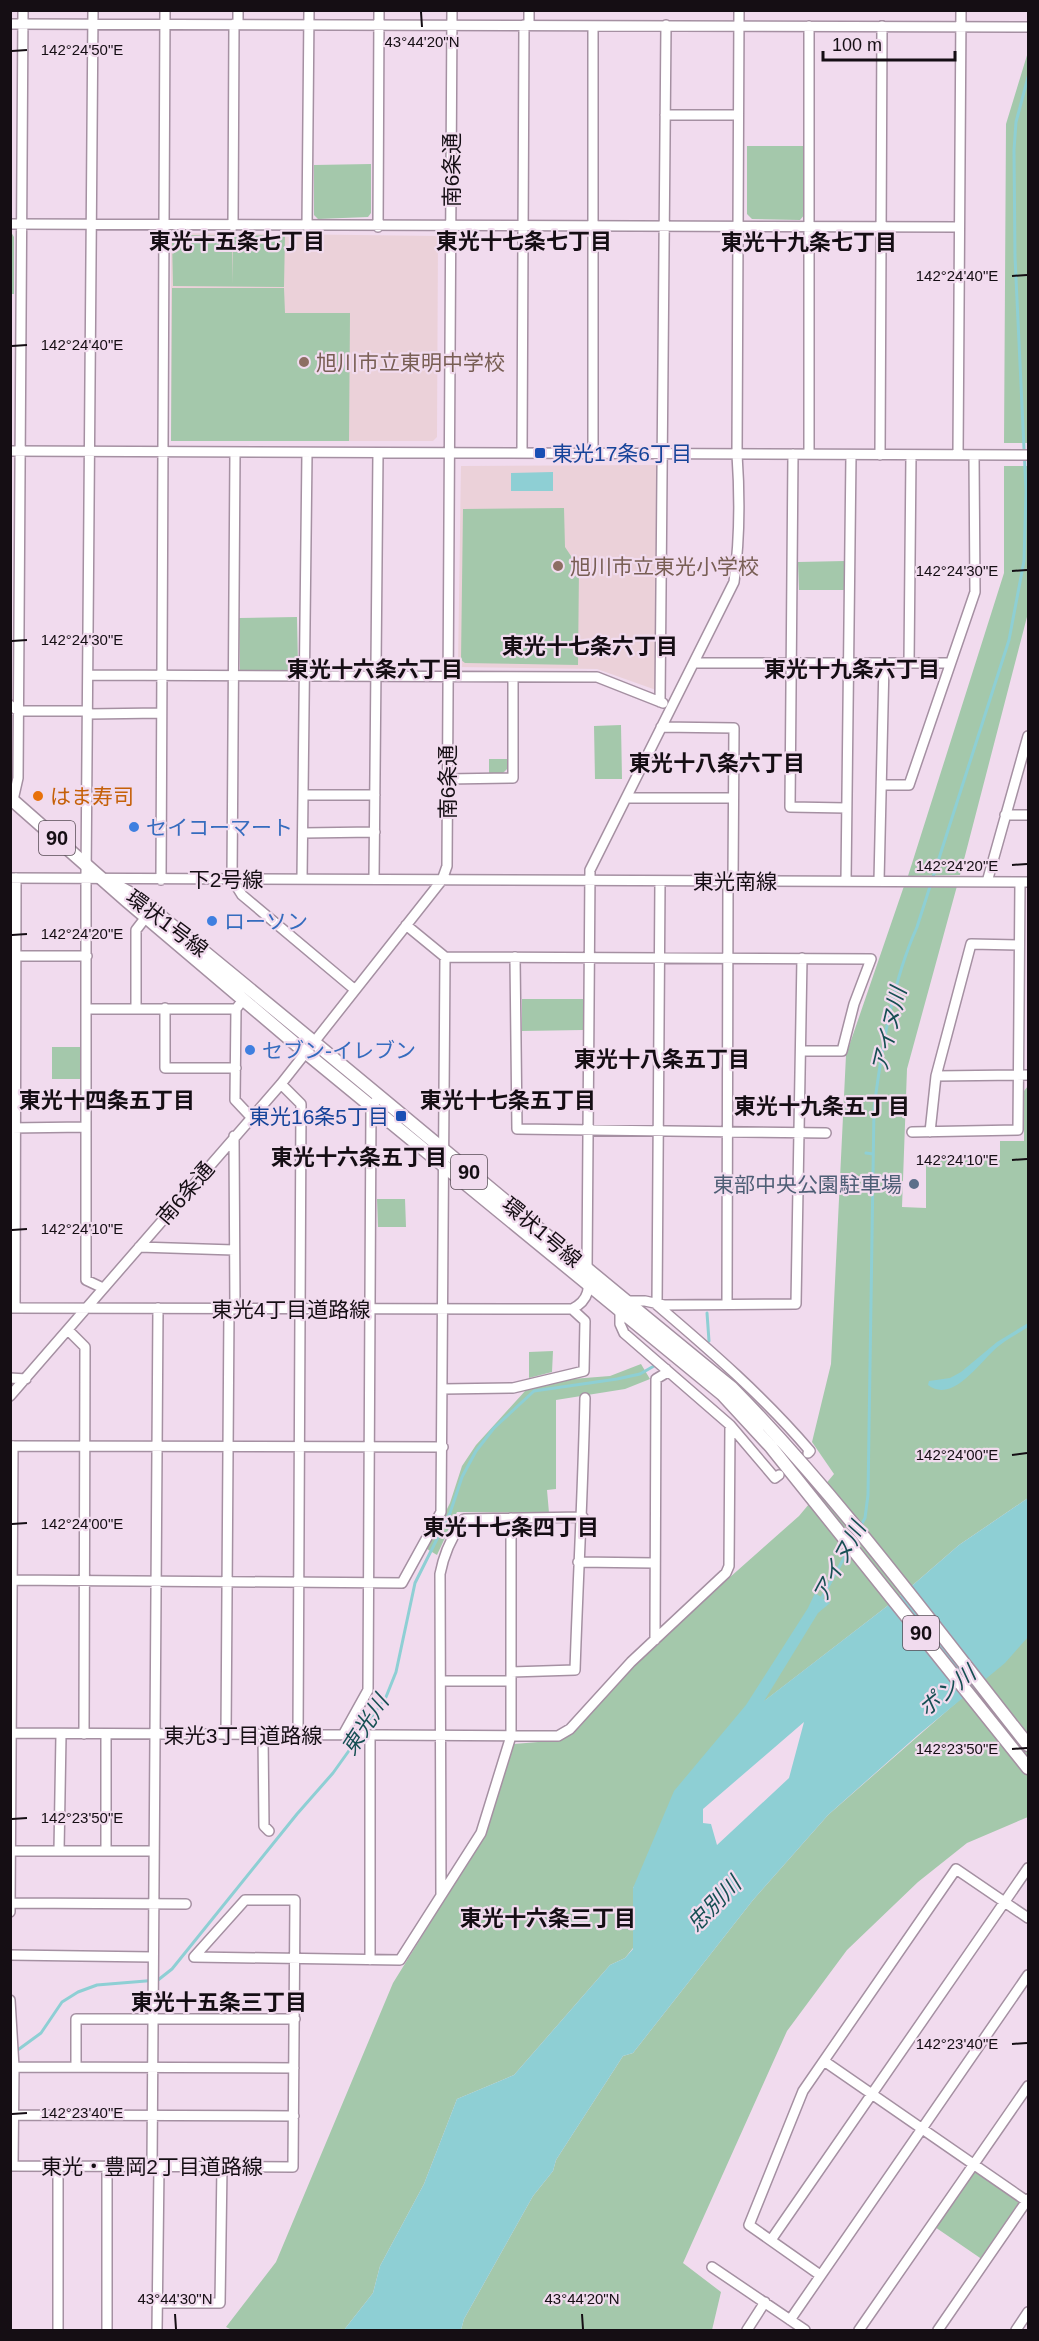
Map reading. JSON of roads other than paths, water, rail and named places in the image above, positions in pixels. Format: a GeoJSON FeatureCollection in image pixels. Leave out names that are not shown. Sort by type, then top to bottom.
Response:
{"type":"FeatureCollection","features":[{"type":"Feature","properties":{"kind":"main road","name":"環状1号線"},"geometry":{"type":"LineString","coordinates":[[12,799],[146,917],[248,994]]}},
{"type":"Feature","properties":{"kind":"main road","name":"環状1号線"},"geometry":{"type":"LineString","coordinates":[[103,879],[137,897],[375,1102],[445,1167],[589,1284],[623,1305],[732,1388],[779,1437],[825,1491],[1029,1745]]}},
{"type":"Feature","properties":{"kind":"main road","name":"環状1号線"},"geometry":{"type":"LineString","coordinates":[[375,1102],[445,1152],[587,1269],[623,1305],[722,1394],[813,1499],[1029,1768]]}},
{"type":"Feature","properties":{"kind":"street"},"geometry":{"type":"LineString","coordinates":[[12,799],[18,778],[14,708],[15,451],[21,224],[22,10]]}},
{"type":"Feature","properties":{"kind":"street"},"geometry":{"type":"LineString","coordinates":[[93,10],[86,879],[87,1280],[103,1288]]}},
{"type":"Feature","properties":{"kind":"street"},"geometry":{"type":"LineString","coordinates":[[161,880],[165,10]]}},
{"type":"Feature","properties":{"kind":"street"},"geometry":{"type":"LineString","coordinates":[[233,226],[238,10]]}},
{"type":"Feature","properties":{"kind":"street"},"geometry":{"type":"LineString","coordinates":[[307,226],[309,10]]}},
{"type":"Feature","properties":{"kind":"street"},"geometry":{"type":"LineString","coordinates":[[378,226],[379,10]]}},
{"type":"Feature","properties":{"kind":"street","name":"南6条通"},"geometry":{"type":"LineString","coordinates":[[10,1396],[281,1084],[442,880],[447,866],[452,10]]}},
{"type":"Feature","properties":{"kind":"street"},"geometry":{"type":"LineString","coordinates":[[522,453],[526,25],[529,10]]}},
{"type":"Feature","properties":{"kind":"street"},"geometry":{"type":"LineString","coordinates":[[443,1389],[513,1388],[584,1371],[585,1321],[572,1309],[586,1299],[589,1284],[587,1269],[590,957],[588,880],[590,870],[734,582],[740,510],[736,454],[739,10]]}},
{"type":"Feature","properties":{"kind":"street"},"geometry":{"type":"LineString","coordinates":[[958,455],[961,10]]}},
{"type":"Feature","properties":{"kind":"street"},"geometry":{"type":"LineString","coordinates":[[10,24],[1029,27]]}},
{"type":"Feature","properties":{"kind":"street"},"geometry":{"type":"LineString","coordinates":[[660,702],[666,25]]}},
{"type":"Feature","properties":{"kind":"street"},"geometry":{"type":"LineString","coordinates":[[592,453],[593,26]]}},
{"type":"Feature","properties":{"kind":"street"},"geometry":{"type":"LineString","coordinates":[[809,26],[809,454]]}},
{"type":"Feature","properties":{"kind":"street"},"geometry":{"type":"LineString","coordinates":[[880,454],[882,26]]}},
{"type":"Feature","properties":{"kind":"street"},"geometry":{"type":"LineString","coordinates":[[665,116],[738,115]]}},
{"type":"Feature","properties":{"kind":"street"},"geometry":{"type":"LineString","coordinates":[[10,224],[959,227]]}},
{"type":"Feature","properties":{"kind":"street"},"geometry":{"type":"LineString","coordinates":[[15,451],[1029,455]]}},
{"type":"Feature","properties":{"kind":"street"},"geometry":{"type":"LineString","coordinates":[[235,453],[232,879],[242,895],[354,989]]}},
{"type":"Feature","properties":{"kind":"street"},"geometry":{"type":"LineString","coordinates":[[303,879],[306,453]]}},
{"type":"Feature","properties":{"kind":"street"},"geometry":{"type":"LineString","coordinates":[[374,879],[378,453]]}},
{"type":"Feature","properties":{"kind":"street"},"geometry":{"type":"LineString","coordinates":[[793,454],[790,807],[846,808]]}},
{"type":"Feature","properties":{"kind":"street"},"geometry":{"type":"LineString","coordinates":[[846,880],[851,454]]}},
{"type":"Feature","properties":{"kind":"street"},"geometry":{"type":"LineString","coordinates":[[909,663],[911,454]]}},
{"type":"Feature","properties":{"kind":"street"},"geometry":{"type":"LineString","coordinates":[[882,785],[909,785],[975,592],[974,455]]}},
{"type":"Feature","properties":{"kind":"street"},"geometry":{"type":"LineString","coordinates":[[694,663],[950,663]]}},
{"type":"Feature","properties":{"kind":"street"},"geometry":{"type":"LineString","coordinates":[[879,880],[884,663]]}},
{"type":"Feature","properties":{"kind":"street"},"geometry":{"type":"LineString","coordinates":[[88,675],[597,677],[671,707]]}},
{"type":"Feature","properties":{"kind":"street"},"geometry":{"type":"LineString","coordinates":[[447,779],[513,778],[513,676]]}},
{"type":"Feature","properties":{"kind":"street"},"geometry":{"type":"LineString","coordinates":[[14,708],[88,712],[161,712]]}},
{"type":"Feature","properties":{"kind":"street"},"geometry":{"type":"LineString","coordinates":[[661,727],[734,728],[729,958],[727,1304]]}},
{"type":"Feature","properties":{"kind":"street"},"geometry":{"type":"LineString","coordinates":[[987,882],[1005,815],[1026,754],[1029,736]]}},
{"type":"Feature","properties":{"kind":"street"},"geometry":{"type":"LineString","coordinates":[[303,795],[375,795]]}},
{"type":"Feature","properties":{"kind":"street"},"geometry":{"type":"LineString","coordinates":[[626,798],[733,798]]}},
{"type":"Feature","properties":{"kind":"street"},"geometry":{"type":"LineString","coordinates":[[1005,815],[1029,815]]}},
{"type":"Feature","properties":{"kind":"street"},"geometry":{"type":"LineString","coordinates":[[303,833],[375,832]]}},
{"type":"Feature","properties":{"kind":"street"},"geometry":{"type":"LineString","coordinates":[[13,878],[16,956],[13,1308]]}},
{"type":"Feature","properties":{"kind":"street","name":"下2号線"},"geometry":{"type":"LineString","coordinates":[[13,878],[442,880]]}},
{"type":"Feature","properties":{"kind":"street","name":"東光南線"},"geometry":{"type":"LineString","coordinates":[[442,880],[1024,882]]}},
{"type":"Feature","properties":{"kind":"street"},"geometry":{"type":"LineString","coordinates":[[657,1305],[660,880]]}},
{"type":"Feature","properties":{"kind":"street"},"geometry":{"type":"LineString","coordinates":[[912,1132],[1018,1130],[1018,945],[1024,882]]}},
{"type":"Feature","properties":{"kind":"street"},"geometry":{"type":"LineString","coordinates":[[136,1009],[136,930],[146,917]]}},
{"type":"Feature","properties":{"kind":"street"},"geometry":{"type":"LineString","coordinates":[[406,925],[446,957],[871,959],[854,1004],[842,1051],[801,1051]]}},
{"type":"Feature","properties":{"kind":"street"},"geometry":{"type":"LineString","coordinates":[[930,1132],[936,1076],[971,944],[1018,945]]}},
{"type":"Feature","properties":{"kind":"street"},"geometry":{"type":"LineString","coordinates":[[16,956],[87,956]]}},
{"type":"Feature","properties":{"kind":"street"},"geometry":{"type":"LineString","coordinates":[[11,1578],[84,1582],[402,1582],[441,1512],[446,957]]}},
{"type":"Feature","properties":{"kind":"street"},"geometry":{"type":"LineString","coordinates":[[515,957],[517,1129],[826,1133]]}},
{"type":"Feature","properties":{"kind":"street"},"geometry":{"type":"LineString","coordinates":[[657,1305],[796,1304],[802,958]]}},
{"type":"Feature","properties":{"kind":"street"},"geometry":{"type":"LineString","coordinates":[[248,994],[236,1009],[236,1100],[251,1117]]}},
{"type":"Feature","properties":{"kind":"street"},"geometry":{"type":"LineString","coordinates":[[165,1008],[165,1068],[236,1068]]}},
{"type":"Feature","properties":{"kind":"street"},"geometry":{"type":"LineString","coordinates":[[87,1009],[236,1009]]}},
{"type":"Feature","properties":{"kind":"street"},"geometry":{"type":"LineString","coordinates":[[936,1076],[1029,1075]]}},
{"type":"Feature","properties":{"kind":"street"},"geometry":{"type":"LineString","coordinates":[[281,1084],[301,1104],[298,1736]]}},
{"type":"Feature","properties":{"kind":"street"},"geometry":{"type":"LineString","coordinates":[[347,1735],[368,1690],[369,1447],[375,1102]]}},
{"type":"Feature","properties":{"kind":"street"},"geometry":{"type":"LineString","coordinates":[[13,1128],[87,1127]]}},
{"type":"Feature","properties":{"kind":"street"},"geometry":{"type":"LineString","coordinates":[[226,1735],[226,1582],[234,1250],[234,1136]]}},
{"type":"Feature","properties":{"kind":"street"},"geometry":{"type":"LineString","coordinates":[[138,1247],[234,1250]]}},
{"type":"Feature","properties":{"kind":"street"},"geometry":{"type":"LineString","coordinates":[[777,1476],[730,1425],[624,1333],[620,1324],[623,1305],[645,1300],[657,1305],[736,1373],[780,1415],[809,1452]]}},
{"type":"Feature","properties":{"kind":"street","name":"東光4丁目道路線"},"geometry":{"type":"LineString","coordinates":[[13,1308],[572,1309]]}},
{"type":"Feature","properties":{"kind":"street"},"geometry":{"type":"LineString","coordinates":[[157,2331],[155,2166],[152,2116],[152,1962],[158,1308]]}},
{"type":"Feature","properties":{"kind":"street"},"geometry":{"type":"LineString","coordinates":[[68,1330],[85,1347],[84,1734]]}},
{"type":"Feature","properties":{"kind":"street"},"geometry":{"type":"LineString","coordinates":[[655,1640],[656,1378],[666,1373],[666,1369]]}},
{"type":"Feature","properties":{"kind":"street"},"geometry":{"type":"LineString","coordinates":[[10,1378],[26,1379]]}},
{"type":"Feature","properties":{"kind":"street"},"geometry":{"type":"LineString","coordinates":[[441,1681],[575,1670],[578,1562],[583,1517],[585,1398]]}},
{"type":"Feature","properties":{"kind":"street","name":"東光3丁目道路線"},"geometry":{"type":"LineString","coordinates":[[11,1733],[558,1736],[564,1733],[655,1640],[726,1573],[729,1566],[730,1425]]}},
{"type":"Feature","properties":{"kind":"street"},"geometry":{"type":"LineString","coordinates":[[10,1912],[12,1446],[443,1447]]}},
{"type":"Feature","properties":{"kind":"street"},"geometry":{"type":"LineString","coordinates":[[441,1894],[440,1574],[452,1537],[464,1519],[583,1517]]}},
{"type":"Feature","properties":{"kind":"street"},"geometry":{"type":"LineString","coordinates":[[14,2115],[294,2116],[296,1959],[295,1900],[245,1900],[194,1958],[296,1959],[370,1960],[400,1960],[481,1833],[511,1736],[511,1518]]}},
{"type":"Feature","properties":{"kind":"street"},"geometry":{"type":"LineString","coordinates":[[578,1562],[654,1563]]}},
{"type":"Feature","properties":{"kind":"street"},"geometry":{"type":"LineString","coordinates":[[105,1851],[106,1734]]}},
{"type":"Feature","properties":{"kind":"street"},"geometry":{"type":"LineString","coordinates":[[59,1851],[61,1735]]}},
{"type":"Feature","properties":{"kind":"street"},"geometry":{"type":"LineString","coordinates":[[263,1735],[264,1826],[269,1830]]}},
{"type":"Feature","properties":{"kind":"street"},"geometry":{"type":"LineString","coordinates":[[368,1736],[370,1960]]}},
{"type":"Feature","properties":{"kind":"street"},"geometry":{"type":"LineString","coordinates":[[11,1851],[154,1851]]}},
{"type":"Feature","properties":{"kind":"street"},"geometry":{"type":"LineString","coordinates":[[771,2240],[1029,1868]]}},
{"type":"Feature","properties":{"kind":"street"},"geometry":{"type":"LineString","coordinates":[[820,2275],[750,2225],[803,2091],[956,1869],[1029,1918]]}},
{"type":"Feature","properties":{"kind":"street"},"geometry":{"type":"LineString","coordinates":[[10,1903],[186,1904]]}},
{"type":"Feature","properties":{"kind":"street"},"geometry":{"type":"LineString","coordinates":[[10,1955],[152,1962]]}},
{"type":"Feature","properties":{"kind":"street"},"geometry":{"type":"LineString","coordinates":[[790,2320],[1029,1975]]}},
{"type":"Feature","properties":{"kind":"street"},"geometry":{"type":"LineString","coordinates":[[10,2000],[14,2058],[12,2166]]}},
{"type":"Feature","properties":{"kind":"street"},"geometry":{"type":"LineString","coordinates":[[76,2067],[76,2019],[295,2019]]}},
{"type":"Feature","properties":{"kind":"street"},"geometry":{"type":"LineString","coordinates":[[14,2058],[76,2067],[294,2068]]}},
{"type":"Feature","properties":{"kind":"street"},"geometry":{"type":"LineString","coordinates":[[824,2061],[1028,2200],[938,2331]]}},
{"type":"Feature","properties":{"kind":"street"},"geometry":{"type":"LineString","coordinates":[[859,2331],[1029,2086]]}},
{"type":"Feature","properties":{"kind":"street","name":"東光・豊岡2丁目道路線"},"geometry":{"type":"LineString","coordinates":[[12,2166],[293,2167],[294,2116]]}},
{"type":"Feature","properties":{"kind":"street"},"geometry":{"type":"LineString","coordinates":[[57,2331],[58,2166]]}},
{"type":"Feature","properties":{"kind":"street"},"geometry":{"type":"LineString","coordinates":[[106,2331],[107,2166]]}},
{"type":"Feature","properties":{"kind":"street"},"geometry":{"type":"LineString","coordinates":[[157,2303],[220,2303],[222,2167]]}},
{"type":"Feature","properties":{"kind":"street"},"geometry":{"type":"LineString","coordinates":[[712,2267],[805,2331]]}},
{"type":"Feature","properties":{"kind":"street"},"geometry":{"type":"LineString","coordinates":[[747,2331],[765,2302]]}},
{"type":"Feature","properties":{"kind":"street"},"geometry":{"type":"LineString","coordinates":[[1017,2330],[1029,2312]]}},
{"type":"Feature","properties":{"kind":"water"},"geometry":{"type":"Polygon","coordinates":[[[553,472],[553,491],[511,491],[511,473],[553,472]]]}},
{"type":"Feature","properties":{"kind":"water"},"geometry":{"type":"Polygon","coordinates":[[[1028,1323],[1028,1327],[1000,1345],[957,1385],[938,1390],[928,1385],[929,1381],[950,1378],[961,1372],[997,1342],[1028,1323]]]}},
{"type":"Feature","properties":{"kind":"water"},"geometry":{"type":"Polygon","coordinates":[[[1028,1498],[1028,1637],[1005,1663],[918,1735],[828,1815],[753,1900],[633,2053],[623,2056],[556,2160],[553,2171],[533,2196],[464,2319],[461,2330],[344,2330],[373,2293],[380,2266],[424,2184],[457,2099],[514,2075],[610,1965],[625,1958],[633,1949],[633,1888],[674,1791],[746,1705],[808,1608],[815,1593],[830,1603],[818,1613],[764,1701],[899,1597],[959,1545],[1028,1498]],[[804,1722],[703,1809],[703,1823],[711,1824],[717,1845],[789,1778],[804,1722]]]}},
{"type":"Feature","properties":{"kind":"waterway","name":"アイヌ川"},"geometry":{"type":"LineString","coordinates":[[860,1527],[865,1518],[868,1495],[874,1108],[881,1062],[889,1016],[901,970],[917,927],[1009,640],[1024,561],[1026,491],[1015,257],[1014,150],[1016,122],[1028,77]]}},
{"type":"Feature","properties":{"kind":"waterway","name":"アイヌ川"},"geometry":{"type":"LineString","coordinates":[[866,1153],[873,1154]]}},
{"type":"Feature","properties":{"kind":"waterway","name":"東光川"},"geometry":{"type":"LineString","coordinates":[[707,1313],[709,1341]]}},
{"type":"Feature","properties":{"kind":"waterway","name":"東光川"},"geometry":{"type":"LineString","coordinates":[[361,1732],[386,1697],[396,1672],[415,1583],[450,1513],[462,1477],[476,1451],[494,1428],[534,1391],[617,1379],[640,1374],[654,1366]]}},
{"type":"Feature","properties":{"kind":"waterway","name":"アイヌ川"},"geometry":{"type":"LineString","coordinates":[[820,1601],[849,1549]]}},
{"type":"Feature","properties":{"kind":"waterway","name":"東光川"},"geometry":{"type":"LineString","coordinates":[[15,2052],[41,2033],[62,2002],[78,1992],[97,1985],[158,1980],[172,1969],[333,1773],[358,1738]]}},
{"type":"Feature","properties":{"kind":"place","name":"旭川市立東明中学校"},"geometry":{"type":"Point","coordinates":[304,362]}},
{"type":"Feature","properties":{"kind":"place","name":"東光17条6丁目"},"geometry":{"type":"Point","coordinates":[540,453]}},
{"type":"Feature","properties":{"kind":"place","name":"旭川市立東光小学校"},"geometry":{"type":"Point","coordinates":[558,566]}},
{"type":"Feature","properties":{"kind":"place","name":"はま寿司"},"geometry":{"type":"Point","coordinates":[38,796]}},
{"type":"Feature","properties":{"kind":"place","name":"セイコーマート"},"geometry":{"type":"Point","coordinates":[134,827]}},
{"type":"Feature","properties":{"kind":"place","name":"ローソン"},"geometry":{"type":"Point","coordinates":[212,921]}},
{"type":"Feature","properties":{"kind":"place","name":"セブン-イレブン"},"geometry":{"type":"Point","coordinates":[250,1050]}},
{"type":"Feature","properties":{"kind":"place","name":"東光16条5丁目"},"geometry":{"type":"Point","coordinates":[401,1116]}},
{"type":"Feature","properties":{"kind":"place","name":"東部中央公園駐車場"},"geometry":{"type":"Point","coordinates":[914,1184]}},
{"type":"Feature","properties":{"kind":"district","name":"東光十五条七丁目"},"geometry":{"type":"Point","coordinates":[237,241]}},
{"type":"Feature","properties":{"kind":"district","name":"東光十七条七丁目"},"geometry":{"type":"Point","coordinates":[524,241]}},
{"type":"Feature","properties":{"kind":"district","name":"東光十九条七丁目"},"geometry":{"type":"Point","coordinates":[809,242]}},
{"type":"Feature","properties":{"kind":"district","name":"東光十七条六丁目"},"geometry":{"type":"Point","coordinates":[590,646]}},
{"type":"Feature","properties":{"kind":"district","name":"東光十六条六丁目"},"geometry":{"type":"Point","coordinates":[375,669]}},
{"type":"Feature","properties":{"kind":"district","name":"東光十九条六丁目"},"geometry":{"type":"Point","coordinates":[852,669]}},
{"type":"Feature","properties":{"kind":"district","name":"東光十八条六丁目"},"geometry":{"type":"Point","coordinates":[717,763]}},
{"type":"Feature","properties":{"kind":"district","name":"東光十八条五丁目"},"geometry":{"type":"Point","coordinates":[662,1059]}},
{"type":"Feature","properties":{"kind":"district","name":"東光十四条五丁目"},"geometry":{"type":"Point","coordinates":[107,1100]}},
{"type":"Feature","properties":{"kind":"district","name":"東光十七条五丁目"},"geometry":{"type":"Point","coordinates":[508,1100]}},
{"type":"Feature","properties":{"kind":"district","name":"東光十九条五丁目"},"geometry":{"type":"Point","coordinates":[822,1106]}},
{"type":"Feature","properties":{"kind":"district","name":"東光十六条五丁目"},"geometry":{"type":"Point","coordinates":[359,1157]}},
{"type":"Feature","properties":{"kind":"district","name":"東光十七条四丁目"},"geometry":{"type":"Point","coordinates":[511,1527]}},
{"type":"Feature","properties":{"kind":"district","name":"東光十六条三丁目"},"geometry":{"type":"Point","coordinates":[548,1918]}},
{"type":"Feature","properties":{"kind":"district","name":"東光十五条三丁目"},"geometry":{"type":"Point","coordinates":[219,2002]}},
{"type":"Feature","properties":{"kind":"water label","name":"ポン川"},"geometry":{"type":"Point","coordinates":[947,1691]}},
{"type":"Feature","properties":{"kind":"water label","name":"忠別川"},"geometry":{"type":"Point","coordinates":[714,1904]}}]}
